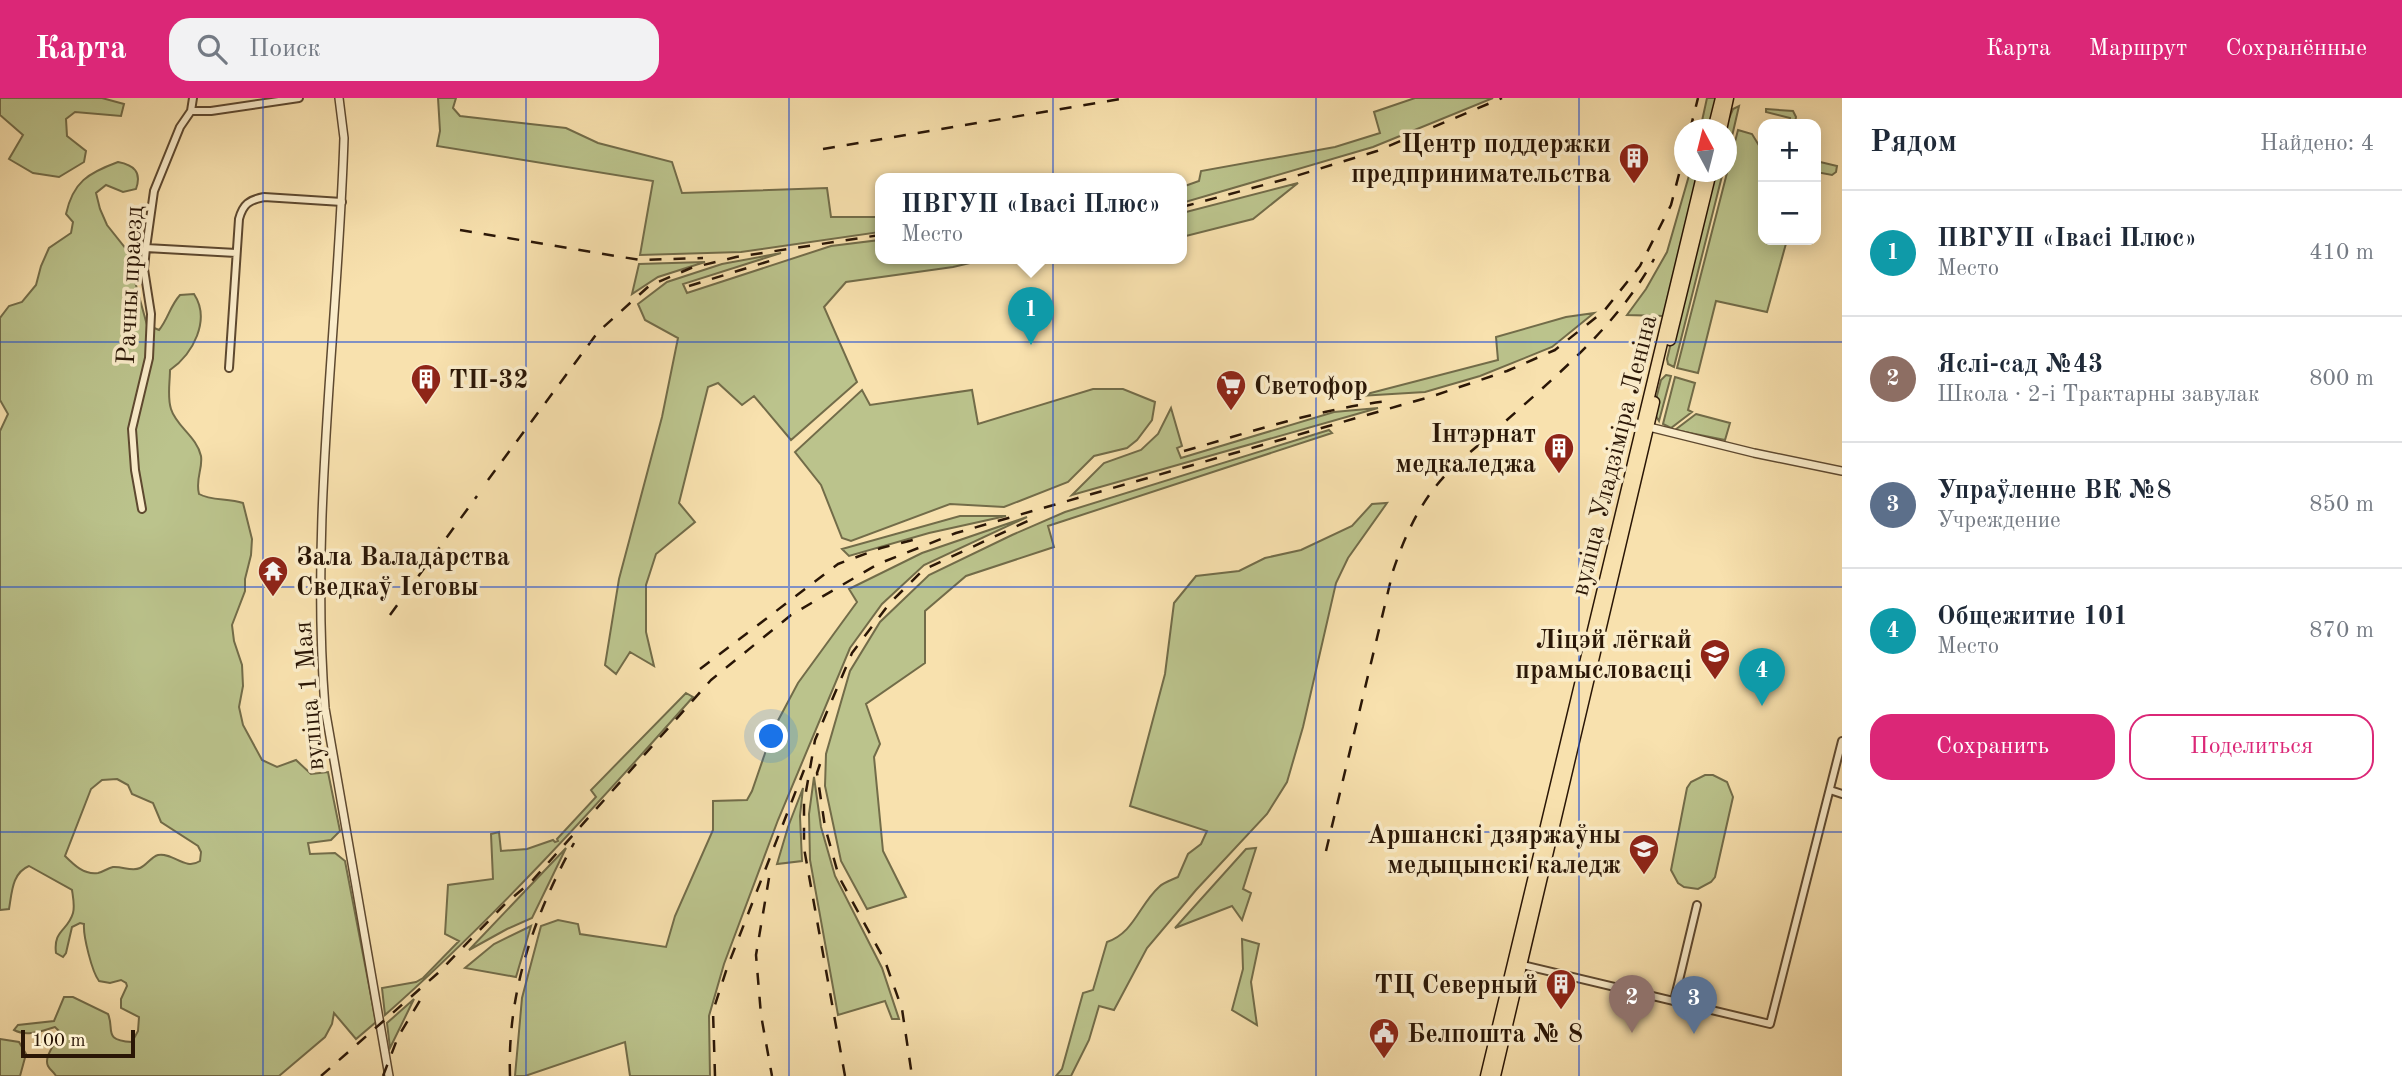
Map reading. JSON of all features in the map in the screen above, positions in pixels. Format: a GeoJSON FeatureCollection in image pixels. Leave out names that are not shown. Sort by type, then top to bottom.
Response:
{"type":"FeatureCollection","features":[{"type":"Feature","properties":{"kind":"main road"},"geometry":{"type":"LineString","coordinates":[[1716,119],[1721,98]]}},
{"type":"Feature","properties":{"kind":"main road"},"geometry":{"type":"LineString","coordinates":[[1723,119],[1728,98]]}},
{"type":"Feature","properties":{"kind":"main road","name":"вуліца Уладзіміра Леніна"},"geometry":{"type":"LineString","coordinates":[[1486,1076],[1517,964],[1701,182]]}},
{"type":"Feature","properties":{"kind":"main road","name":"вуліца Уладзіміра Леніна"},"geometry":{"type":"LineString","coordinates":[[1645,426],[1707,182]]}},
{"type":"Feature","properties":{"kind":"main road","name":"вуліца Уладзіміра Леніна"},"geometry":{"type":"LineString","coordinates":[[1495,1076],[1517,964]]}},
{"type":"Feature","properties":{"kind":"street"},"geometry":{"type":"LineString","coordinates":[[193,98],[191,111],[211,111],[299,98]]}},
{"type":"Feature","properties":{"kind":"street","name":"вуліца 1 Мая"},"geometry":{"type":"LineString","coordinates":[[339,98],[344,138],[321,533],[322,674],[325,708],[389,1076]]}},
{"type":"Feature","properties":{"kind":"street","name":"Рачны праезд"},"geometry":{"type":"LineString","coordinates":[[142,509],[132,429],[149,358],[151,314],[144,269],[146,248],[154,191],[180,127],[191,111]]}},
{"type":"Feature","properties":{"kind":"street"},"geometry":{"type":"LineString","coordinates":[[229,368],[236,253],[239,219],[243,207],[252,200],[264,197],[342,202]]}},
{"type":"Feature","properties":{"kind":"street"},"geometry":{"type":"LineString","coordinates":[[146,248],[236,253]]}},
{"type":"Feature","properties":{"kind":"street"},"geometry":{"type":"LineString","coordinates":[[1645,426],[1842,471]]}},
{"type":"Feature","properties":{"kind":"street"},"geometry":{"type":"LineString","coordinates":[[1517,964],[1770,1024],[1842,741]]}},
{"type":"Feature","properties":{"kind":"street"},"geometry":{"type":"LineString","coordinates":[[1830,790],[1842,794]]}},
{"type":"Feature","properties":{"kind":"street"},"geometry":{"type":"LineString","coordinates":[[1674,1001],[1697,905]]}},
{"type":"Feature","properties":{"kind":"green space"},"geometry":{"type":"Polygon","coordinates":[[[0,98],[102,98],[124,104],[121,116],[75,112],[66,119],[67,136],[86,151],[84,162],[59,177],[33,173],[9,159],[23,135],[0,115],[0,98]]]}},
{"type":"Feature","properties":{"kind":"green space"},"geometry":{"type":"Polygon","coordinates":[[[438,98],[456,98],[453,108],[460,116],[566,128],[598,143],[672,162],[682,193],[827,188],[831,217],[875,217],[875,233],[741,252],[640,255],[653,181],[437,146],[440,131],[438,98]]]}},
{"type":"Feature","properties":{"kind":"green space"},"geometry":{"type":"Polygon","coordinates":[[[1415,98],[1493,98],[1373,147],[1187,202],[1187,185],[1199,181],[1201,171],[1335,147],[1380,133],[1374,112],[1415,98]]]}},
{"type":"Feature","properties":{"kind":"green space"},"geometry":{"type":"Polygon","coordinates":[[[1707,98],[1716,98],[1711,119],[1702,119],[1707,98]]]}},
{"type":"Feature","properties":{"kind":"green space"},"geometry":{"type":"Polygon","coordinates":[[[1739,106],[1736,119],[1729,119],[1733,109],[1739,106]]]}},
{"type":"Feature","properties":{"kind":"green space"},"geometry":{"type":"Polygon","coordinates":[[[1766,109],[1793,111],[1796,119],[1790,119],[1766,112],[1766,109]]]}},
{"type":"Feature","properties":{"kind":"green space"},"geometry":{"type":"Polygon","coordinates":[[[1738,130],[1752,134],[1758,144],[1758,245],[1786,245],[1767,312],[1716,301],[1698,373],[1677,368],[1725,182],[1737,182],[1738,130]]]}},
{"type":"Feature","properties":{"kind":"green space"},"geometry":{"type":"Polygon","coordinates":[[[1821,162],[1837,166],[1832,175],[1821,173],[1821,162]]]}},
{"type":"Feature","properties":{"kind":"green space"},"geometry":{"type":"Polygon","coordinates":[[[124,163],[132,167],[137,174],[136,189],[123,192],[106,185],[96,193],[107,225],[126,249],[147,325],[159,330],[180,295],[194,294],[199,304],[201,315],[197,336],[186,355],[170,370],[169,400],[177,421],[199,449],[199,494],[243,503],[252,539],[245,591],[232,625],[242,665],[243,686],[239,707],[243,725],[262,760],[277,767],[296,760],[311,774],[328,772],[340,831],[331,840],[308,843],[310,854],[335,853],[345,861],[376,1022],[356,1039],[334,1013],[325,1037],[279,1076],[56,1076],[47,1062],[59,1031],[55,1027],[29,1033],[14,1030],[18,1025],[54,1021],[64,997],[73,997],[108,1014],[111,1033],[117,1039],[132,1042],[138,1031],[139,1017],[121,1008],[126,983],[121,980],[110,983],[99,981],[96,976],[86,945],[84,924],[72,927],[63,957],[56,953],[59,935],[73,913],[72,890],[29,866],[16,878],[9,909],[0,910],[0,431],[8,414],[0,400],[0,318],[9,306],[22,302],[36,285],[49,248],[71,233],[73,222],[66,214],[78,186],[90,175],[107,166],[124,163]],[[117,779],[102,780],[91,789],[65,856],[80,869],[93,873],[113,867],[137,869],[158,855],[169,856],[189,864],[200,861],[201,852],[198,846],[161,822],[153,803],[132,794],[128,785],[117,779]]]}},
{"type":"Feature","properties":{"kind":"green space"},"geometry":{"type":"Polygon","coordinates":[[[1687,182],[1697,182],[1664,316],[1627,315],[1646,289],[1667,252],[1687,182]]]}},
{"type":"Feature","properties":{"kind":"green space"},"geometry":{"type":"Polygon","coordinates":[[[1711,182],[1720,182],[1674,367],[1668,364],[1667,359],[1711,182]]]}},
{"type":"Feature","properties":{"kind":"green space"},"geometry":{"type":"Polygon","coordinates":[[[1298,183],[1253,219],[1187,236],[1187,212],[1298,183]]]}},
{"type":"Feature","properties":{"kind":"green space"},"geometry":{"type":"Polygon","coordinates":[[[875,241],[875,264],[966,264],[846,282],[824,307],[857,382],[791,440],[754,396],[742,405],[718,383],[708,387],[679,503],[695,522],[656,554],[646,585],[646,632],[654,666],[630,652],[616,674],[605,665],[619,579],[662,417],[678,338],[645,320],[638,304],[667,282],[722,264],[781,253],[683,284],[687,293],[831,246],[875,241]]]}},
{"type":"Feature","properties":{"kind":"green space"},"geometry":{"type":"Polygon","coordinates":[[[705,262],[658,277],[632,294],[639,264],[705,262]]]}},
{"type":"Feature","properties":{"kind":"green space"},"geometry":{"type":"Polygon","coordinates":[[[1594,313],[1552,347],[1480,376],[1425,392],[1359,396],[1498,360],[1496,337],[1566,317],[1594,313]]]}},
{"type":"Feature","properties":{"kind":"green space"},"geometry":{"type":"Polygon","coordinates":[[[1666,375],[1671,376],[1659,421],[1653,411],[1661,380],[1666,375]]]}},
{"type":"Feature","properties":{"kind":"green space"},"geometry":{"type":"Polygon","coordinates":[[[1675,377],[1695,383],[1688,410],[1692,412],[1671,428],[1663,424],[1675,377]]]}},
{"type":"Feature","properties":{"kind":"green space"},"geometry":{"type":"Polygon","coordinates":[[[1093,389],[1123,389],[1155,402],[1152,420],[1137,440],[1127,448],[1094,456],[1068,482],[1004,507],[950,504],[851,541],[842,538],[821,485],[795,452],[862,390],[870,405],[972,390],[978,424],[1093,389]]]}},
{"type":"Feature","properties":{"kind":"green space"},"geometry":{"type":"Polygon","coordinates":[[[1171,408],[1182,446],[1177,448],[1181,458],[1334,412],[1378,408],[1072,495],[1104,463],[1141,450],[1158,434],[1171,408]]]}},
{"type":"Feature","properties":{"kind":"green space"},"geometry":{"type":"Polygon","coordinates":[[[1696,414],[1730,423],[1725,440],[1675,430],[1696,414]]]}},
{"type":"Feature","properties":{"kind":"green space"},"geometry":{"type":"Polygon","coordinates":[[[1329,430],[1332,433],[1048,526],[1054,547],[966,576],[925,611],[925,663],[866,704],[880,744],[874,757],[883,851],[906,897],[867,909],[841,861],[825,786],[826,754],[850,671],[880,622],[929,575],[1065,512],[1329,430]]]}},
{"type":"Feature","properties":{"kind":"green space"},"geometry":{"type":"Polygon","coordinates":[[[1387,503],[1348,558],[1336,583],[1303,727],[1287,782],[1267,814],[1196,890],[1147,948],[1114,1010],[1099,1006],[1089,1040],[1071,1076],[1056,1076],[1062,1069],[1083,993],[1093,990],[1107,942],[1124,932],[1159,887],[1178,877],[1188,854],[1201,844],[1207,831],[1130,806],[1165,674],[1174,603],[1196,576],[1239,571],[1265,558],[1301,550],[1352,526],[1372,504],[1387,503]]]}},
{"type":"Feature","properties":{"kind":"green space"},"geometry":{"type":"Polygon","coordinates":[[[960,516],[1006,516],[929,533],[849,556],[842,549],[960,516]]]}},
{"type":"Feature","properties":{"kind":"green space"},"geometry":{"type":"Polygon","coordinates":[[[1027,517],[924,565],[882,604],[850,648],[778,820],[724,964],[709,1016],[710,1076],[630,1076],[625,1042],[525,1076],[515,1076],[522,998],[541,926],[558,920],[578,924],[580,934],[666,947],[675,916],[713,830],[713,801],[747,800],[773,730],[798,683],[857,602],[849,589],[922,553],[1027,517]]]}},
{"type":"Feature","properties":{"kind":"green space"},"geometry":{"type":"Polygon","coordinates":[[[686,693],[693,697],[582,820],[466,939],[385,1015],[382,988],[416,982],[423,978],[459,941],[445,934],[448,885],[493,879],[491,834],[499,832],[501,851],[527,849],[553,840],[558,841],[596,797],[591,790],[686,693]]]}},
{"type":"Feature","properties":{"kind":"green space"},"geometry":{"type":"Polygon","coordinates":[[[1705,775],[1713,775],[1727,782],[1733,797],[1715,877],[1698,889],[1684,887],[1678,883],[1671,870],[1687,788],[1691,782],[1705,775]]]}},
{"type":"Feature","properties":{"kind":"green space"},"geometry":{"type":"Polygon","coordinates":[[[814,777],[821,827],[835,876],[882,968],[899,1019],[892,1019],[885,1001],[838,1015],[810,860],[809,814],[814,777]]]}},
{"type":"Feature","properties":{"kind":"green space"},"geometry":{"type":"Polygon","coordinates":[[[803,788],[800,816],[802,861],[777,864],[788,827],[803,788]]]}},
{"type":"Feature","properties":{"kind":"green space"},"geometry":{"type":"Polygon","coordinates":[[[566,848],[532,918],[469,950],[566,848]]]}},
{"type":"Feature","properties":{"kind":"green space"},"geometry":{"type":"Polygon","coordinates":[[[1256,848],[1243,889],[1251,893],[1242,920],[1232,906],[1175,928],[1246,849],[1256,848]]]}},
{"type":"Feature","properties":{"kind":"green space"},"geometry":{"type":"Polygon","coordinates":[[[531,926],[516,977],[465,968],[494,944],[531,926]]]}},
{"type":"Feature","properties":{"kind":"green space"},"geometry":{"type":"Polygon","coordinates":[[[1242,939],[1259,944],[1251,982],[1257,1025],[1232,1010],[1243,969],[1242,939]]]}},
{"type":"Feature","properties":{"kind":"green space"},"geometry":{"type":"Polygon","coordinates":[[[414,999],[390,1048],[387,1023],[414,999]]]}},
{"type":"Feature","properties":{"kind":"green space"},"geometry":{"type":"Polygon","coordinates":[[[0,1039],[19,1042],[26,1054],[20,1076],[0,1076],[0,1039]]]}},
{"type":"Feature","properties":{"kind":"railway"},"geometry":{"type":"LineString","coordinates":[[823,149],[1126,98]]}},
{"type":"Feature","properties":{"kind":"railway"},"geometry":{"type":"LineString","coordinates":[[1187,206],[1377,151],[1502,98]]}},
{"type":"Feature","properties":{"kind":"railway"},"geometry":{"type":"LineString","coordinates":[[1693,119],[1698,98]]}},
{"type":"Feature","properties":{"kind":"railway"},"geometry":{"type":"LineString","coordinates":[[321,1076],[438,973],[505,904],[532,881],[711,680],[791,615],[878,564],[956,533],[1433,396],[1507,371],[1555,350],[1604,311],[1640,266],[1671,205],[1677,182]]}},
{"type":"Feature","properties":{"kind":"railway"},"geometry":{"type":"LineString","coordinates":[[460,230],[640,260],[703,258]]}},
{"type":"Feature","properties":{"kind":"railway"},"geometry":{"type":"LineString","coordinates":[[488,480],[598,332],[649,286],[691,268],[736,257],[875,236]]}},
{"type":"Feature","properties":{"kind":"railway"},"geometry":{"type":"LineString","coordinates":[[689,286],[776,259]]}},
{"type":"Feature","properties":{"kind":"railway"},"geometry":{"type":"LineString","coordinates":[[1326,851],[1393,571],[1416,516],[1450,470],[1563,369],[1604,328],[1654,259]]}},
{"type":"Feature","properties":{"kind":"railway"},"geometry":{"type":"LineString","coordinates":[[1184,451],[1310,415],[1388,401]]}},
{"type":"Feature","properties":{"kind":"railway"},"geometry":{"type":"LineString","coordinates":[[390,615],[477,496]]}},
{"type":"Feature","properties":{"kind":"railway"},"geometry":{"type":"LineString","coordinates":[[845,1076],[804,848],[804,803],[815,740],[852,653],[889,604],[923,570],[1032,519]]}},
{"type":"Feature","properties":{"kind":"railway"},"geometry":{"type":"LineString","coordinates":[[700,669],[838,564],[881,548],[921,538]]}},
{"type":"Feature","properties":{"kind":"railway"},"geometry":{"type":"LineString","coordinates":[[820,764],[817,773],[825,827],[839,877],[885,961],[902,1009],[912,1076]]}},
{"type":"Feature","properties":{"kind":"railway"},"geometry":{"type":"LineString","coordinates":[[715,1076],[713,1011],[804,770]]}},
{"type":"Feature","properties":{"kind":"railway"},"geometry":{"type":"LineString","coordinates":[[510,1076],[513,1015],[526,955],[535,926],[574,843]]}},
{"type":"Feature","properties":{"kind":"railway"},"geometry":{"type":"LineString","coordinates":[[769,878],[756,955],[761,1015],[772,1076]]}},
{"type":"Feature","properties":{"kind":"railway"},"geometry":{"type":"LineString","coordinates":[[383,1076],[398,1037],[425,992]]}},
{"type":"Feature","properties":{"kind":"place","name":"Центр поддержки предпринимательства"},"geometry":{"type":"Point","coordinates":[1634,185]}},
{"type":"Feature","properties":{"kind":"place","name":"ПВГУП «Івасі Плюс»"},"geometry":{"type":"Point","coordinates":[1031,345]}},
{"type":"Feature","properties":{"kind":"place","name":"ТП-32"},"geometry":{"type":"Point","coordinates":[426,406]}},
{"type":"Feature","properties":{"kind":"place","name":"Светофор"},"geometry":{"type":"Point","coordinates":[1231,412]}},
{"type":"Feature","properties":{"kind":"place","name":"Інтэрнат медкаледжа"},"geometry":{"type":"Point","coordinates":[1559,475]}},
{"type":"Feature","properties":{"kind":"place","name":"Зала Валадарства Сведкаў Іеговы"},"geometry":{"type":"Point","coordinates":[273,598]}},
{"type":"Feature","properties":{"kind":"place","name":"Ліцэй лёгкай прамысловасці"},"geometry":{"type":"Point","coordinates":[1715,681]}},
{"type":"Feature","properties":{"kind":"place","name":"Общежитие 101"},"geometry":{"type":"Point","coordinates":[1762,706]}},
{"type":"Feature","properties":{"kind":"place","name":"Аршанскі дзяржаўны медыцынскі каледж"},"geometry":{"type":"Point","coordinates":[1644,876]}},
{"type":"Feature","properties":{"kind":"place","name":"ТЦ Северный"},"geometry":{"type":"Point","coordinates":[1561,1011]}},
{"type":"Feature","properties":{"kind":"place","name":"Яслі-сад №43"},"geometry":{"type":"Point","coordinates":[1632,1033]}},
{"type":"Feature","properties":{"kind":"place","name":"Упраўленне ВК №8"},"geometry":{"type":"Point","coordinates":[1694,1034]}},
{"type":"Feature","properties":{"kind":"place","name":"Белпошта № 8"},"geometry":{"type":"Point","coordinates":[1384,1060]}}]}
